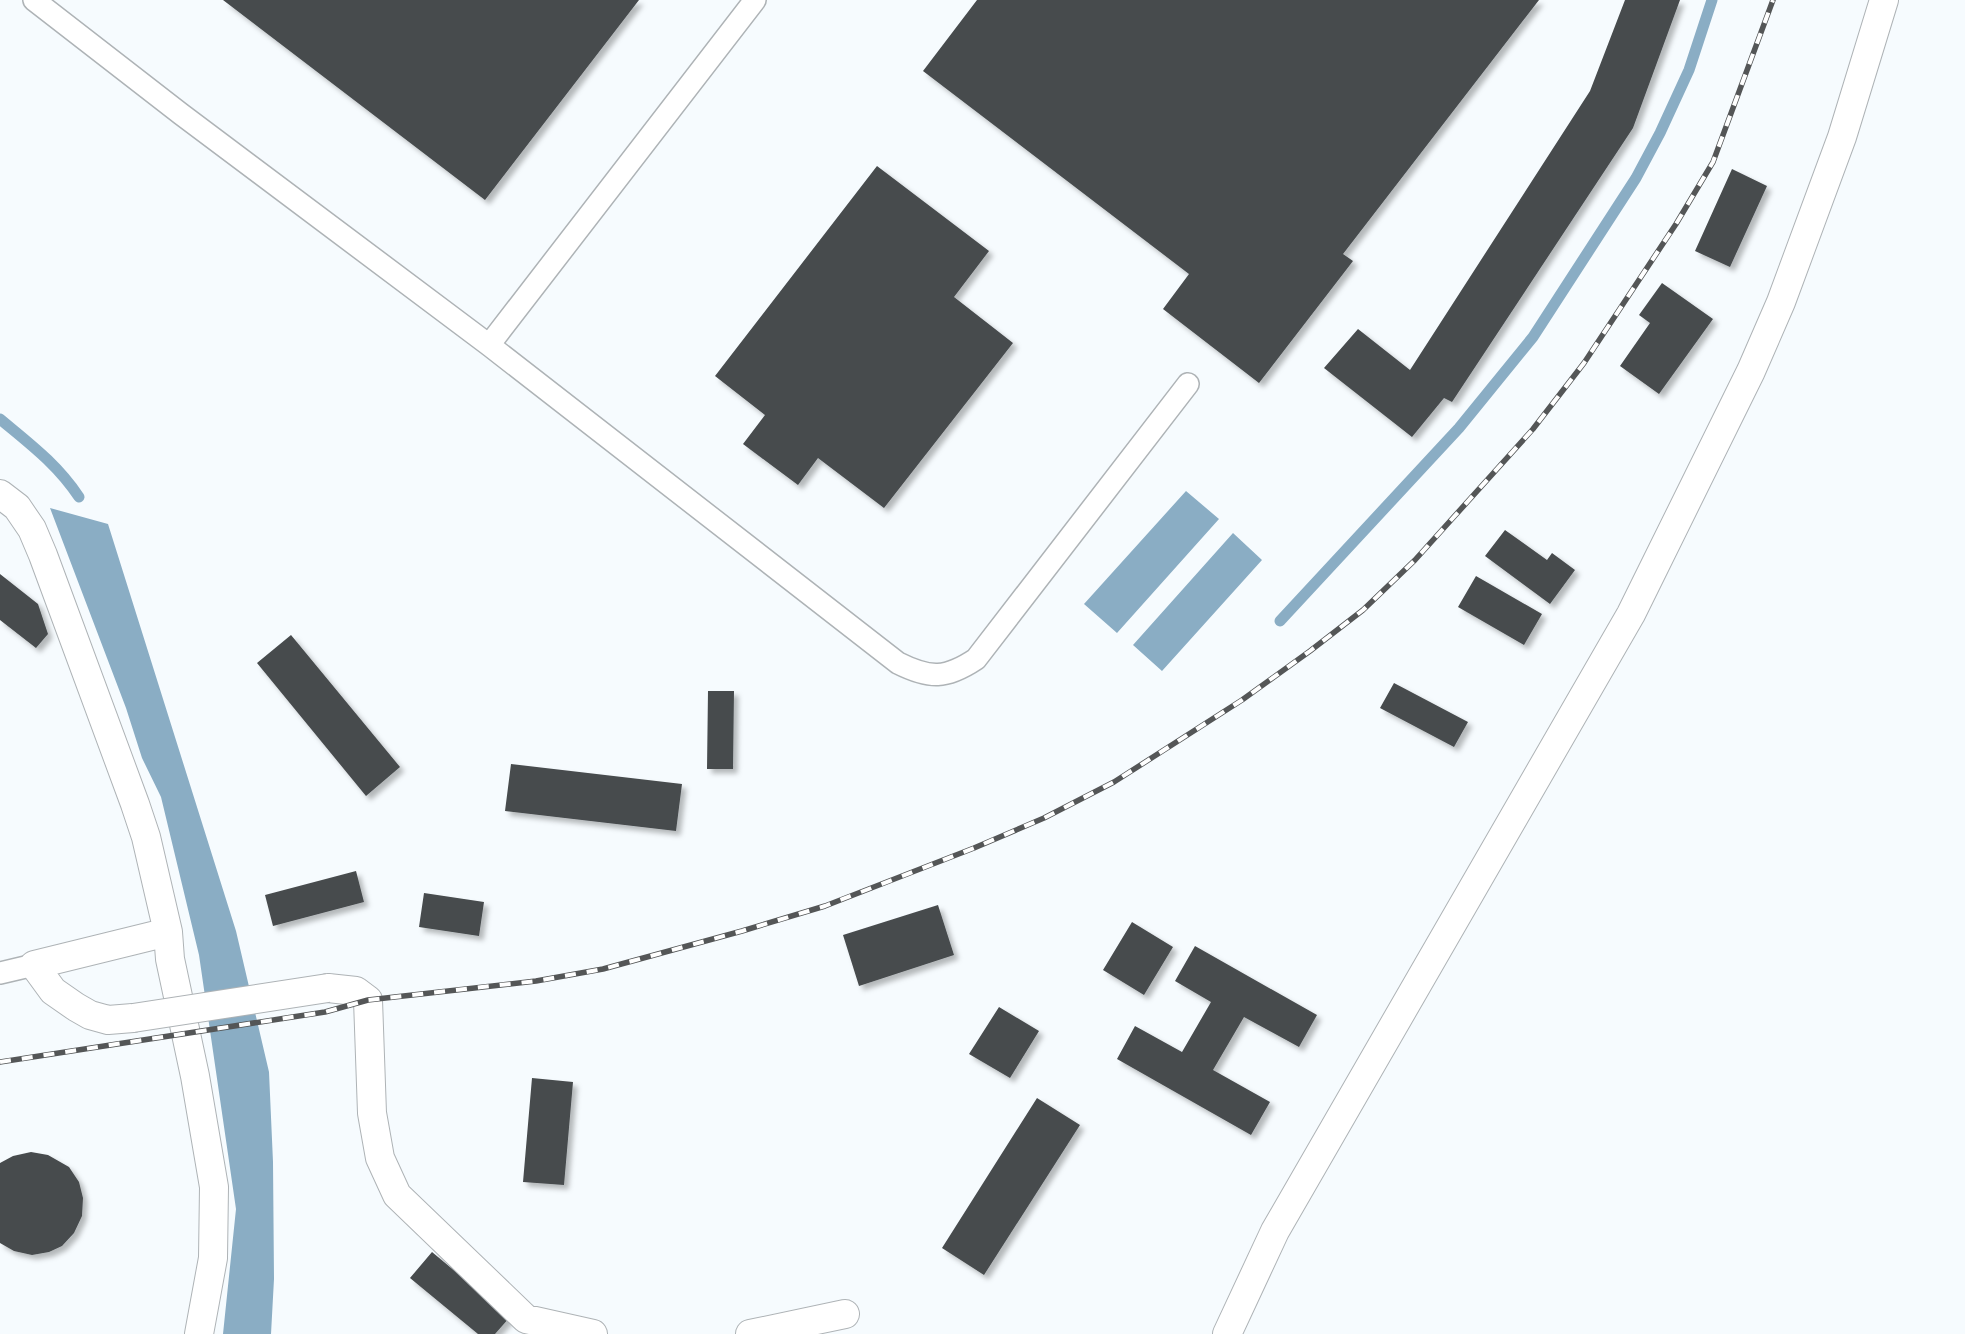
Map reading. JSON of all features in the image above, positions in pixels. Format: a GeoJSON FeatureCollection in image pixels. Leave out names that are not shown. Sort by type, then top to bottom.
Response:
{"type":"FeatureCollection","features":[{"type":"Feature","properties":{"kind":"street"},"geometry":{"type":"LineString","coordinates":[[1227,1334],[1275,1231],[1631,614],[1751,371],[1781,302],[1842,137],[1884,0]]}},
{"type":"Feature","properties":{"kind":"street"},"geometry":{"type":"LineString","coordinates":[[0,494],[17,507],[32,529],[136,804],[146,837],[168,932],[170,959],[195,1076],[214,1187],[213,1258],[199,1334]]}},
{"type":"Feature","properties":{"kind":"street"},"geometry":{"type":"LineString","coordinates":[[168,932],[34,964],[53,991],[90,1015],[108,1020],[133,1018],[328,988],[356,991],[368,1000],[372,1113],[380,1158],[397,1195],[526,1318],[593,1334]]}},
{"type":"Feature","properties":{"kind":"street"},"geometry":{"type":"LineString","coordinates":[[750,1334],[844,1314]]}},
{"type":"Feature","properties":{"kind":"lane"},"geometry":{"type":"LineString","coordinates":[[34,0],[181,114],[489,345],[898,663],[919,673],[940,674],[960,670],[976,659],[1188,384]]}},
{"type":"Feature","properties":{"kind":"lane"},"geometry":{"type":"LineString","coordinates":[[489,345],[755,0]]}},
{"type":"Feature","properties":{"kind":"lane"},"geometry":{"type":"LineString","coordinates":[[0,973],[34,964]]}},
{"type":"Feature","properties":{"kind":"water"},"geometry":{"type":"Polygon","coordinates":[[[1186,491],[1219,519],[1117,633],[1084,604],[1186,491]]]}},
{"type":"Feature","properties":{"kind":"water"},"geometry":{"type":"Polygon","coordinates":[[[50,508],[108,524],[236,931],[269,1072],[273,1162],[274,1279],[271,1334],[223,1334],[236,1209],[199,955],[161,797],[142,758],[126,708],[50,508]]]}},
{"type":"Feature","properties":{"kind":"water"},"geometry":{"type":"Polygon","coordinates":[[[1233,533],[1262,560],[1162,671],[1133,645],[1233,533]]]}},
{"type":"Feature","properties":{"kind":"building"},"geometry":{"type":"Polygon","coordinates":[[[223,0],[639,0],[485,200],[223,0]]]}},
{"type":"Feature","properties":{"kind":"building"},"geometry":{"type":"Polygon","coordinates":[[[977,0],[1539,0],[1343,254],[1353,261],[1259,383],[1163,309],[1189,274],[923,71],[977,0]]]}},
{"type":"Feature","properties":{"kind":"building"},"geometry":{"type":"Polygon","coordinates":[[[1625,0],[1680,0],[1633,128],[1452,402],[1444,398],[1412,437],[1324,368],[1358,329],[1410,370],[1590,91],[1625,0]]]}},
{"type":"Feature","properties":{"kind":"building"},"geometry":{"type":"Polygon","coordinates":[[[877,166],[989,251],[954,297],[1013,343],[884,508],[818,458],[798,485],[743,444],[765,415],[715,376],[877,166]]]}},
{"type":"Feature","properties":{"kind":"building"},"geometry":{"type":"Polygon","coordinates":[[[1732,169],[1767,186],[1730,267],[1695,251],[1732,169]]]}},
{"type":"Feature","properties":{"kind":"building"},"geometry":{"type":"Polygon","coordinates":[[[1662,283],[1713,319],[1659,394],[1620,366],[1650,323],[1639,315],[1662,283]]]}},
{"type":"Feature","properties":{"kind":"building"},"geometry":{"type":"Polygon","coordinates":[[[1505,530],[1547,560],[1552,553],[1575,570],[1550,604],[1485,556],[1505,530]]]}},
{"type":"Feature","properties":{"kind":"building"},"geometry":{"type":"Polygon","coordinates":[[[0,574],[38,604],[48,634],[36,648],[0,620],[0,574]]]}},
{"type":"Feature","properties":{"kind":"building"},"geometry":{"type":"Polygon","coordinates":[[[1476,576],[1542,614],[1524,645],[1458,607],[1476,576]]]}},
{"type":"Feature","properties":{"kind":"building"},"geometry":{"type":"Polygon","coordinates":[[[291,635],[400,767],[366,796],[257,663],[291,635]]]}},
{"type":"Feature","properties":{"kind":"building"},"geometry":{"type":"Polygon","coordinates":[[[1394,683],[1468,722],[1454,747],[1380,708],[1394,683]]]}},
{"type":"Feature","properties":{"kind":"building"},"geometry":{"type":"Polygon","coordinates":[[[708,691],[734,691],[733,769],[707,769],[708,691]]]}},
{"type":"Feature","properties":{"kind":"building"},"geometry":{"type":"Polygon","coordinates":[[[511,764],[682,784],[676,831],[505,811],[511,764]]]}},
{"type":"Feature","properties":{"kind":"building"},"geometry":{"type":"Polygon","coordinates":[[[356,871],[364,902],[273,926],[265,895],[356,871]]]}},
{"type":"Feature","properties":{"kind":"building"},"geometry":{"type":"Polygon","coordinates":[[[424,893],[484,902],[479,936],[419,927],[424,893]]]}},
{"type":"Feature","properties":{"kind":"building"},"geometry":{"type":"Polygon","coordinates":[[[938,905],[954,955],[859,986],[843,935],[938,905]]]}},
{"type":"Feature","properties":{"kind":"building"},"geometry":{"type":"Polygon","coordinates":[[[1132,922],[1173,947],[1144,995],[1103,970],[1132,922]]]}},
{"type":"Feature","properties":{"kind":"building"},"geometry":{"type":"Polygon","coordinates":[[[1195,946],[1317,1015],[1299,1047],[1244,1017],[1213,1070],[1270,1102],[1251,1135],[1117,1059],[1135,1026],[1182,1052],[1211,1002],[1175,981],[1195,946]]]}},
{"type":"Feature","properties":{"kind":"building"},"geometry":{"type":"Polygon","coordinates":[[[999,1007],[1039,1031],[1010,1078],[969,1054],[999,1007]]]}},
{"type":"Feature","properties":{"kind":"building"},"geometry":{"type":"Polygon","coordinates":[[[532,1078],[573,1082],[564,1185],[523,1182],[532,1078]]]}},
{"type":"Feature","properties":{"kind":"building"},"geometry":{"type":"Polygon","coordinates":[[[1037,1098],[1080,1125],[984,1275],[942,1248],[1037,1098]]]}},
{"type":"Feature","properties":{"kind":"building"},"geometry":{"type":"Polygon","coordinates":[[[31,1152],[48,1155],[69,1167],[79,1182],[83,1198],[82,1216],[74,1233],[62,1246],[49,1252],[32,1255],[14,1251],[0,1243],[0,1163],[13,1156],[31,1152]]]}},
{"type":"Feature","properties":{"kind":"building"},"geometry":{"type":"Polygon","coordinates":[[[432,1252],[510,1317],[495,1334],[478,1334],[410,1278],[432,1252]]]}},
{"type":"Feature","properties":{"kind":"waterway"},"geometry":{"type":"LineString","coordinates":[[1280,621],[1459,428],[1533,337],[1636,178],[1660,133],[1689,70],[1712,0]]}},
{"type":"Feature","properties":{"kind":"waterway"},"geometry":{"type":"LineString","coordinates":[[0,419],[52,464],[79,497]]}},
{"type":"Feature","properties":{"kind":"railway"},"geometry":{"type":"LineString","coordinates":[[0,1062],[325,1012],[368,1000],[536,981],[603,969],[825,906],[974,848],[1044,818],[1114,782],[1242,700],[1363,610],[1415,560],[1533,429],[1584,363],[1676,224],[1713,162],[1773,0]]}}]}
